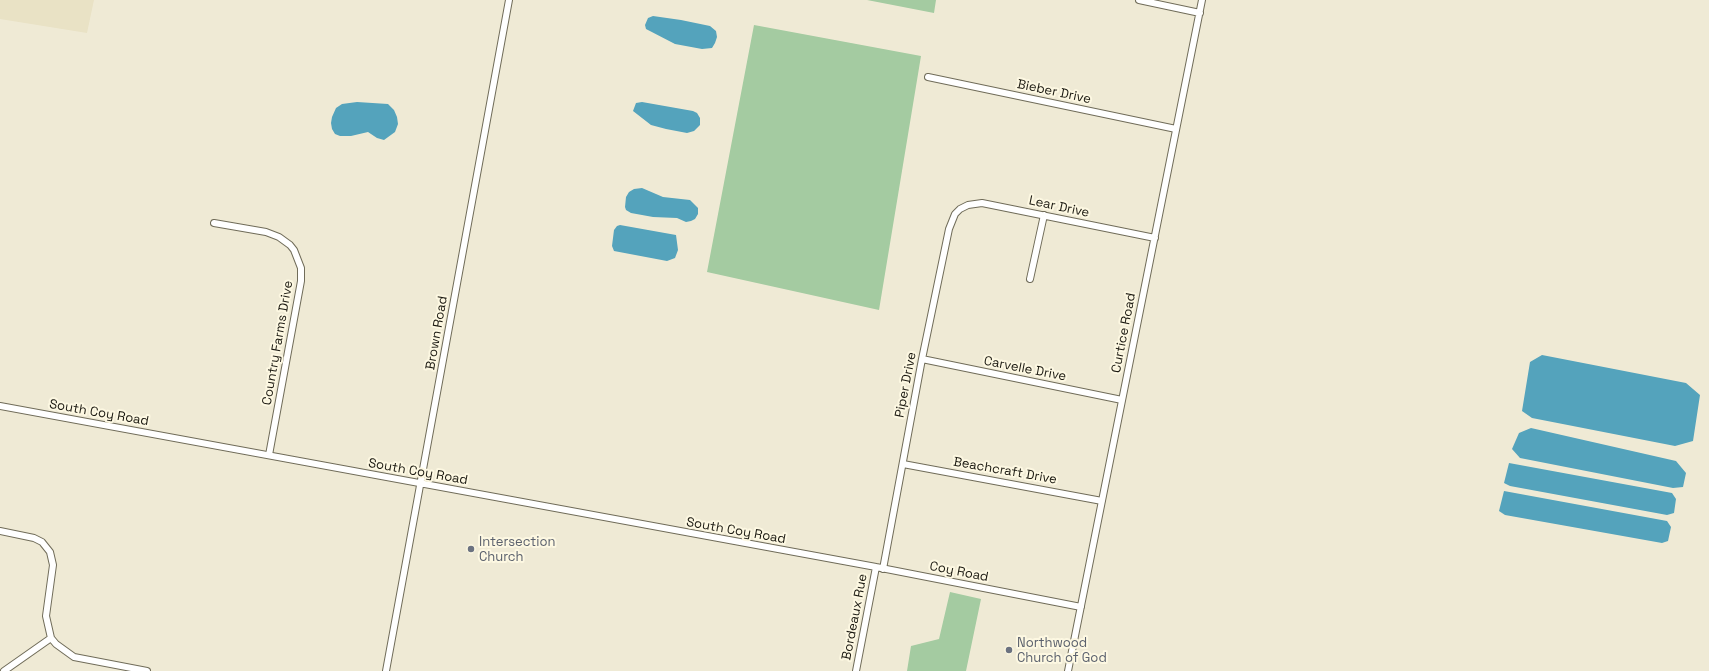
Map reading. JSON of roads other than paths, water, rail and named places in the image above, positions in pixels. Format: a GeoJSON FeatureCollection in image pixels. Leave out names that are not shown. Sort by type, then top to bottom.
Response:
{"type":"FeatureCollection","features":[{"type":"Feature","properties":{"kind":"street","name":"Brown Road"},"geometry":{"type":"LineString","coordinates":[[386,671],[509,0]]}},
{"type":"Feature","properties":{"kind":"street"},"geometry":{"type":"LineString","coordinates":[[1139,0],[1200,13]]}},
{"type":"Feature","properties":{"kind":"street","name":"Curtice Road"},"geometry":{"type":"LineString","coordinates":[[1068,671],[1202,0]]}},
{"type":"Feature","properties":{"kind":"street","name":"Bieber Drive"},"geometry":{"type":"LineString","coordinates":[[928,77],[1176,129]]}},
{"type":"Feature","properties":{"kind":"street","name":"Lear Drive"},"geometry":{"type":"LineString","coordinates":[[960,209],[968,205],[982,203],[1155,238]]}},
{"type":"Feature","properties":{"kind":"street","name":"Piper Drive"},"geometry":{"type":"LineString","coordinates":[[883,569],[922,359],[949,229],[952,218],[960,209]]}},
{"type":"Feature","properties":{"kind":"street"},"geometry":{"type":"LineString","coordinates":[[1030,279],[1044,215]]}},
{"type":"Feature","properties":{"kind":"street","name":"Country Farms Drive"},"geometry":{"type":"LineString","coordinates":[[214,223],[266,232],[279,237],[290,244],[301,268],[301,281],[269,456]]}},
{"type":"Feature","properties":{"kind":"street","name":"Carvelle Drive"},"geometry":{"type":"LineString","coordinates":[[922,359],[1122,400]]}},
{"type":"Feature","properties":{"kind":"street","name":"South Coy Road"},"geometry":{"type":"LineString","coordinates":[[0,406],[832,560]]}},
{"type":"Feature","properties":{"kind":"street","name":"Beachcraft Drive"},"geometry":{"type":"LineString","coordinates":[[902,464],[1102,501]]}},
{"type":"Feature","properties":{"kind":"street"},"geometry":{"type":"LineString","coordinates":[[0,531],[34,538],[44,544],[50,552],[53,565],[46,616],[51,638],[65,652],[74,657],[147,671]]}},
{"type":"Feature","properties":{"kind":"street","name":"Coy Road"},"geometry":{"type":"LineString","coordinates":[[832,560],[876,567],[1081,607]]}},
{"type":"Feature","properties":{"kind":"street","name":"Bordeaux Rue"},"geometry":{"type":"LineString","coordinates":[[856,671],[876,567]]}},
{"type":"Feature","properties":{"kind":"street"},"geometry":{"type":"LineString","coordinates":[[4,671],[51,638]]}},
{"type":"Feature","properties":{"kind":"water"},"geometry":{"type":"Polygon","coordinates":[[[653,16],[710,26],[716,31],[717,37],[715,43],[712,48],[702,49],[675,44],[646,29],[645,25],[648,18],[653,16]]]}},
{"type":"Feature","properties":{"kind":"water"},"geometry":{"type":"Polygon","coordinates":[[[357,102],[388,104],[394,110],[397,117],[398,124],[395,132],[384,140],[377,138],[368,132],[351,136],[340,136],[335,134],[331,123],[336,108],[342,104],[357,102]]]}},
{"type":"Feature","properties":{"kind":"water"},"geometry":{"type":"Polygon","coordinates":[[[642,102],[693,111],[697,113],[700,118],[700,125],[694,131],[687,133],[651,125],[633,111],[636,103],[642,102]]]}},
{"type":"Feature","properties":{"kind":"water"},"geometry":{"type":"Polygon","coordinates":[[[642,188],[663,197],[690,200],[698,208],[698,214],[695,219],[686,222],[677,218],[653,217],[631,213],[626,210],[625,207],[626,197],[629,192],[634,189],[642,188]]]}},
{"type":"Feature","properties":{"kind":"water"},"geometry":{"type":"Polygon","coordinates":[[[620,225],[676,235],[678,250],[675,258],[667,261],[614,251],[612,246],[614,230],[620,225]]]}},
{"type":"Feature","properties":{"kind":"water"},"geometry":{"type":"Polygon","coordinates":[[[1542,355],[1686,383],[1700,395],[1693,441],[1675,446],[1532,418],[1522,411],[1530,362],[1542,355]]]}},
{"type":"Feature","properties":{"kind":"water"},"geometry":{"type":"Polygon","coordinates":[[[1531,428],[1676,461],[1686,473],[1683,487],[1673,488],[1520,458],[1512,449],[1519,433],[1531,428]]]}},
{"type":"Feature","properties":{"kind":"water"},"geometry":{"type":"Polygon","coordinates":[[[1509,463],[1672,493],[1676,499],[1674,513],[1667,515],[1510,486],[1504,483],[1509,463]]]}},
{"type":"Feature","properties":{"kind":"water"},"geometry":{"type":"Polygon","coordinates":[[[1504,491],[1667,521],[1671,527],[1668,541],[1662,543],[1505,515],[1499,511],[1504,491]]]}},
{"type":"Feature","properties":{"kind":"place","name":"Intersection Church"},"geometry":{"type":"Point","coordinates":[471,549]}},
{"type":"Feature","properties":{"kind":"place","name":"Northwood Church of God"},"geometry":{"type":"Point","coordinates":[1009,650]}}]}
